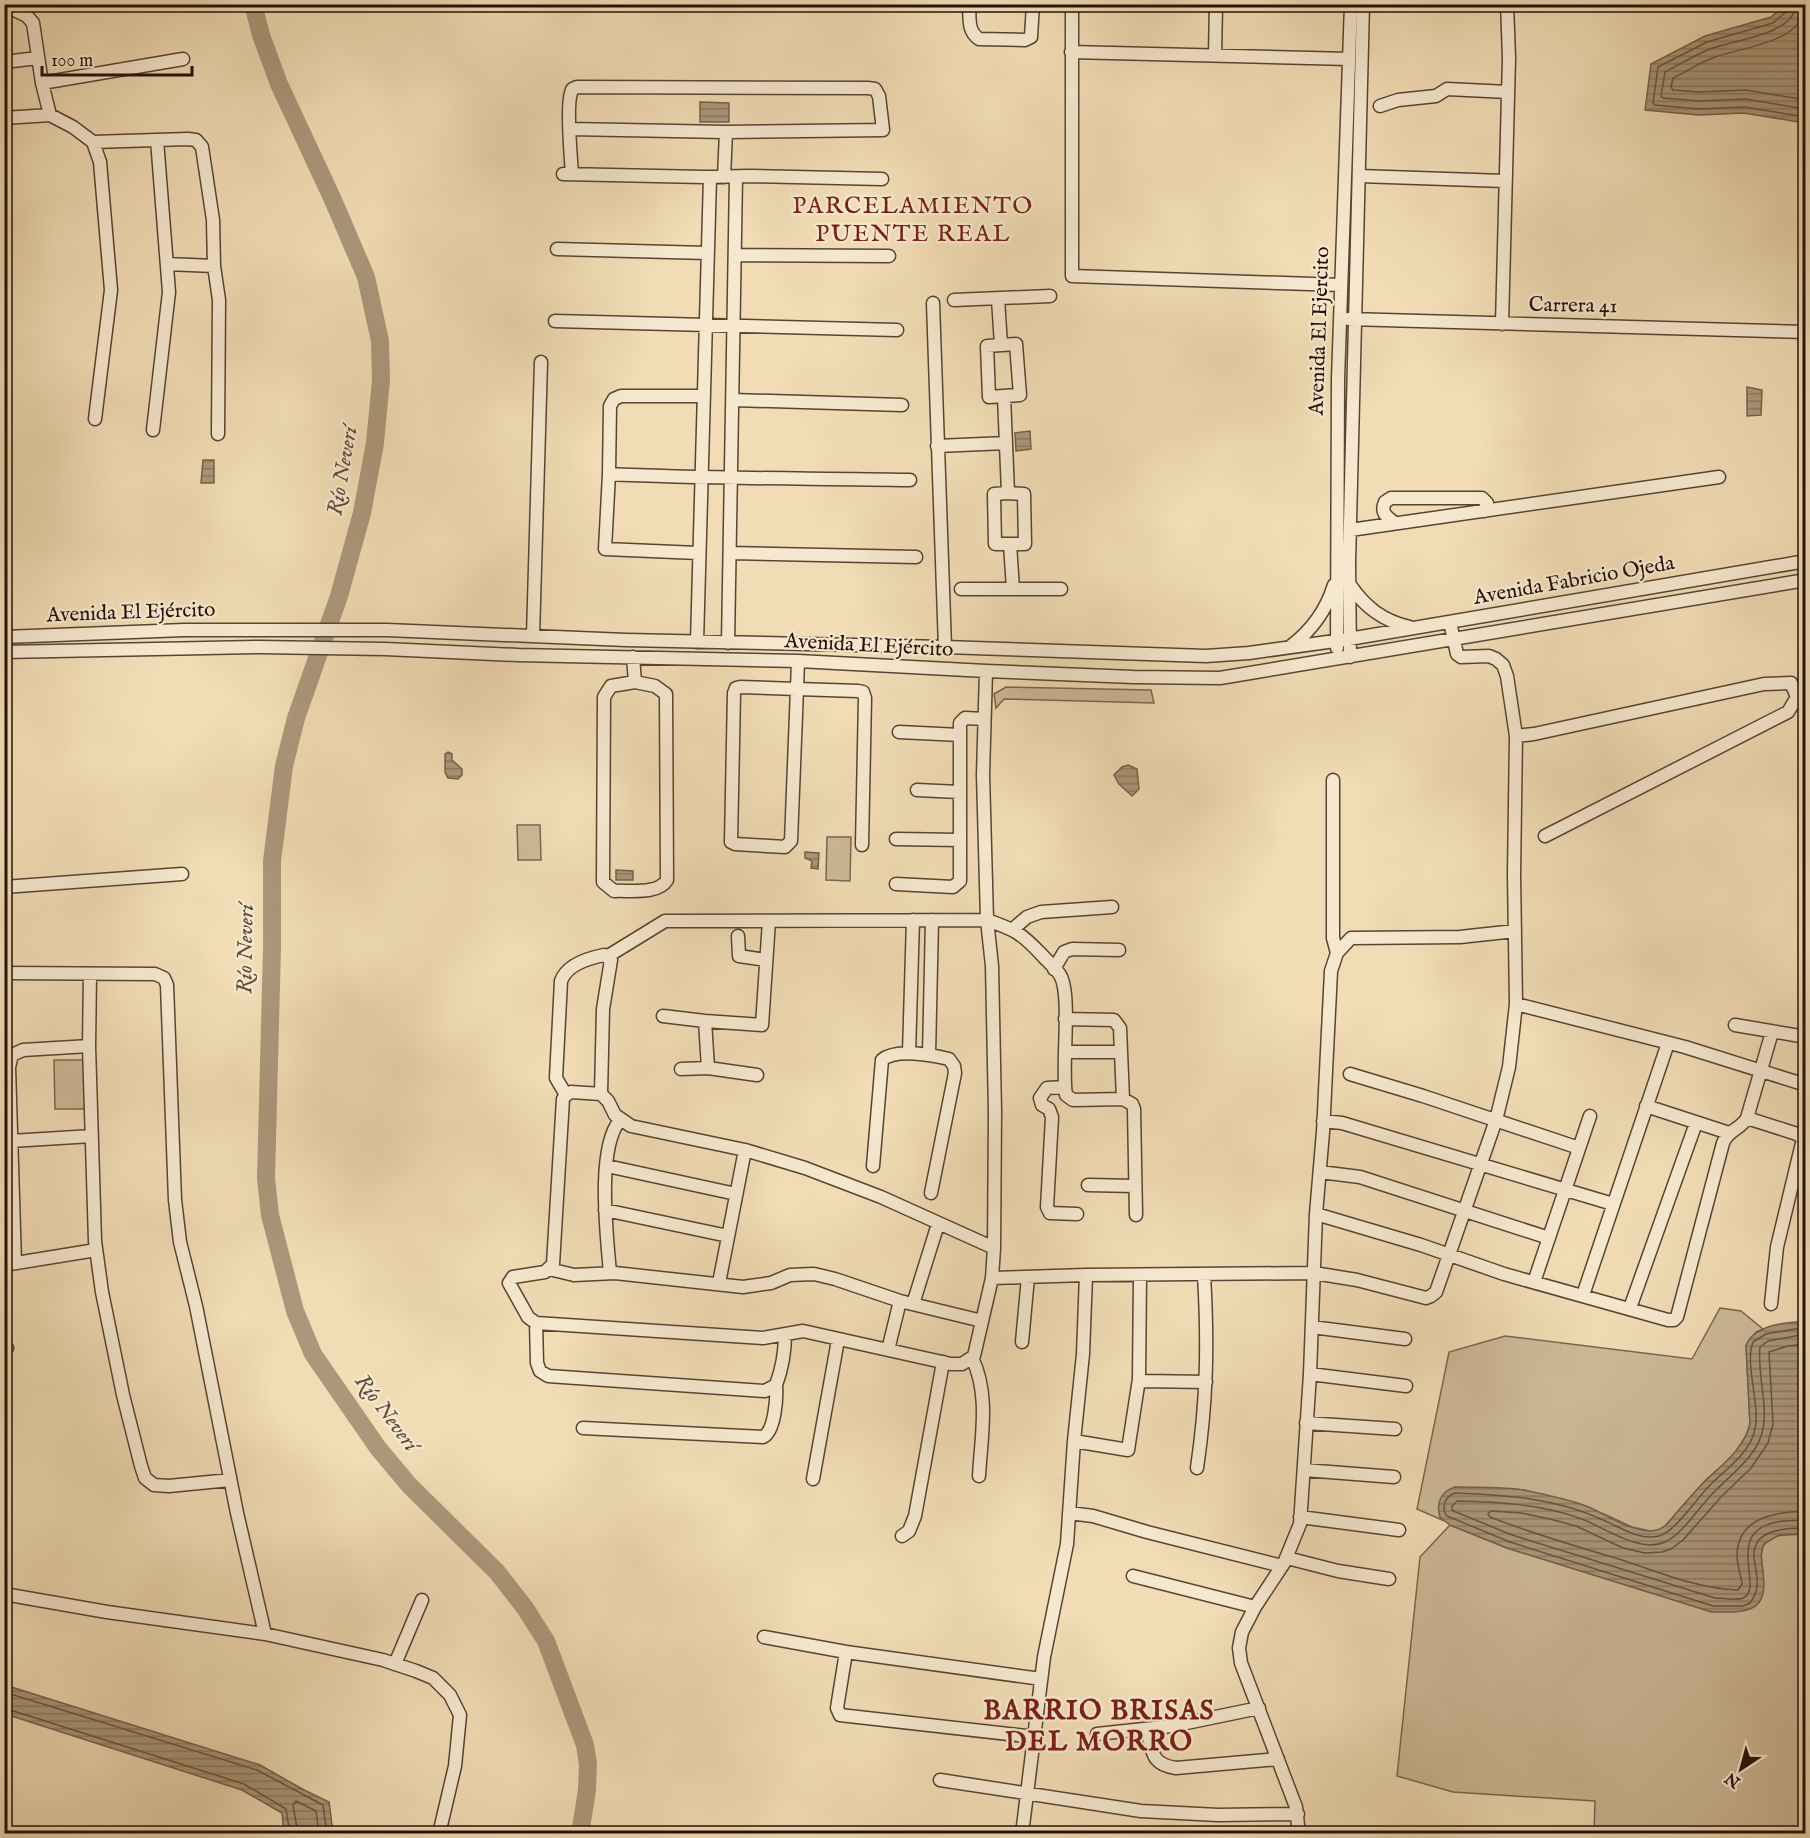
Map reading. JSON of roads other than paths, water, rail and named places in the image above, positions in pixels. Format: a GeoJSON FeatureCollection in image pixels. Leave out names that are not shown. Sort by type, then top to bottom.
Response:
{"type":"FeatureCollection","features":[{"type":"Feature","properties":{"kind":"street"},"geometry":{"type":"LineString","coordinates":[[969,4],[971,31],[975,37],[1025,40],[1031,37],[1033,4]]}},
{"type":"Feature","properties":{"kind":"street"},"geometry":{"type":"LineString","coordinates":[[1072,4],[1072,276],[1341,285]]}},
{"type":"Feature","properties":{"kind":"street"},"geometry":{"type":"LineString","coordinates":[[1215,56],[1216,4]]}},
{"type":"Feature","properties":{"kind":"street","name":"Avenida El Ejercito"},"geometry":{"type":"LineString","coordinates":[[1350,657],[1343,640],[1337,563],[1337,469],[1351,4]]}},
{"type":"Feature","properties":{"kind":"street","name":"Avenida El Ejercito"},"geometry":{"type":"LineString","coordinates":[[1337,659],[1343,640],[1350,585],[1363,4]]}},
{"type":"Feature","properties":{"kind":"street"},"geometry":{"type":"LineString","coordinates":[[1502,324],[1508,92],[1507,4]]}},
{"type":"Feature","properties":{"kind":"street"},"geometry":{"type":"LineString","coordinates":[[4,5],[27,16],[33,23],[42,83],[50,115]]}},
{"type":"Feature","properties":{"kind":"street"},"geometry":{"type":"LineString","coordinates":[[1071,52],[1349,58]]}},
{"type":"Feature","properties":{"kind":"street"},"geometry":{"type":"LineString","coordinates":[[4,62],[38,58]]}},
{"type":"Feature","properties":{"kind":"street"},"geometry":{"type":"LineString","coordinates":[[42,83],[183,60]]}},
{"type":"Feature","properties":{"kind":"street"},"geometry":{"type":"LineString","coordinates":[[570,129],[726,132],[883,130],[879,96],[875,89],[577,87],[573,89],[570,96],[567,174],[882,179]]}},
{"type":"Feature","properties":{"kind":"street"},"geometry":{"type":"LineString","coordinates":[[1380,106],[1398,100],[1436,96],[1447,88],[1508,92]]}},
{"type":"Feature","properties":{"kind":"street"},"geometry":{"type":"LineString","coordinates":[[4,118],[50,115],[73,127],[93,142],[100,162],[111,290],[95,419]]}},
{"type":"Feature","properties":{"kind":"street"},"geometry":{"type":"LineString","coordinates":[[726,132],[735,255],[728,643]]}},
{"type":"Feature","properties":{"kind":"street"},"geometry":{"type":"LineString","coordinates":[[153,430],[169,292],[157,140]]}},
{"type":"Feature","properties":{"kind":"street"},"geometry":{"type":"LineString","coordinates":[[93,142],[196,140],[202,147],[213,220],[214,266],[219,300],[218,434]]}},
{"type":"Feature","properties":{"kind":"street"},"geometry":{"type":"LineString","coordinates":[[1359,176],[1504,181]]}},
{"type":"Feature","properties":{"kind":"street"},"geometry":{"type":"LineString","coordinates":[[697,642],[710,177]]}},
{"type":"Feature","properties":{"kind":"street"},"geometry":{"type":"LineString","coordinates":[[557,249],[707,253]]}},
{"type":"Feature","properties":{"kind":"street"},"geometry":{"type":"LineString","coordinates":[[735,255],[889,256]]}},
{"type":"Feature","properties":{"kind":"street"},"geometry":{"type":"LineString","coordinates":[[167,264],[214,266]]}},
{"type":"Feature","properties":{"kind":"street"},"geometry":{"type":"LineString","coordinates":[[954,300],[1050,296]]}},
{"type":"Feature","properties":{"kind":"street"},"geometry":{"type":"LineString","coordinates":[[998,299],[1001,345]]}},
{"type":"Feature","properties":{"kind":"street"},"geometry":{"type":"LineString","coordinates":[[933,303],[945,647]]}},
{"type":"Feature","properties":{"kind":"street","name":"Carrera 41"},"geometry":{"type":"LineString","coordinates":[[1340,318],[1806,332]]}},
{"type":"Feature","properties":{"kind":"street"},"geometry":{"type":"LineString","coordinates":[[555,321],[897,330]]}},
{"type":"Feature","properties":{"kind":"street"},"geometry":{"type":"LineString","coordinates":[[1016,344],[1020,395],[1004,396],[989,397],[987,346],[1016,344]]}},
{"type":"Feature","properties":{"kind":"street"},"geometry":{"type":"LineString","coordinates":[[533,636],[541,362]]}},
{"type":"Feature","properties":{"kind":"street"},"geometry":{"type":"LineString","coordinates":[[698,553],[605,549],[610,406],[614,399],[621,396],[704,396]]}},
{"type":"Feature","properties":{"kind":"street"},"geometry":{"type":"LineString","coordinates":[[1004,396],[1008,493]]}},
{"type":"Feature","properties":{"kind":"street"},"geometry":{"type":"LineString","coordinates":[[733,400],[902,405]]}},
{"type":"Feature","properties":{"kind":"street"},"geometry":{"type":"LineString","coordinates":[[937,446],[1006,443]]}},
{"type":"Feature","properties":{"kind":"street"},"geometry":{"type":"LineString","coordinates":[[609,474],[910,480]]}},
{"type":"Feature","properties":{"kind":"street"},"geometry":{"type":"LineString","coordinates":[[1350,530],[1719,477]]}},
{"type":"Feature","properties":{"kind":"street"},"geometry":{"type":"LineString","coordinates":[[1008,493],[1024,494],[1025,544],[996,544],[994,494],[1008,493]]}},
{"type":"Feature","properties":{"kind":"street"},"geometry":{"type":"LineString","coordinates":[[1395,523],[1384,513],[1385,502],[1391,498],[1482,498],[1487,503],[1484,511]]}},
{"type":"Feature","properties":{"kind":"street"},"geometry":{"type":"LineString","coordinates":[[1010,544],[1013,589]]}},
{"type":"Feature","properties":{"kind":"street"},"geometry":{"type":"LineString","coordinates":[[731,553],[916,557]]}},
{"type":"Feature","properties":{"kind":"street","name":"Avenida Fabricio Ojeda"},"geometry":{"type":"LineString","coordinates":[[1343,640],[1806,561]]}},
{"type":"Feature","properties":{"kind":"street"},"geometry":{"type":"LineString","coordinates":[[1290,647],[1303,637],[1324,611],[1331,596],[1337,563]]}},
{"type":"Feature","properties":{"kind":"street","name":"Avenida Fabricio Ojeda"},"geometry":{"type":"LineString","coordinates":[[1350,657],[1806,580]]}},
{"type":"Feature","properties":{"kind":"street"},"geometry":{"type":"LineString","coordinates":[[1350,585],[1365,604],[1383,618],[1414,628]]}},
{"type":"Feature","properties":{"kind":"street"},"geometry":{"type":"LineString","coordinates":[[961,589],[1060,589]]}},
{"type":"Feature","properties":{"kind":"street"},"geometry":{"type":"LineString","coordinates":[[992,1278],[1314,1273],[1357,1280],[1429,1298],[1436,1292],[1463,1209],[1496,1120],[1509,1067],[1516,1004],[1516,736],[1507,676],[1503,665],[1489,656],[1461,657],[1457,654],[1450,622]]}},
{"type":"Feature","properties":{"kind":"street","name":"Avenida El Ejército"},"geometry":{"type":"LineString","coordinates":[[4,637],[260,629],[387,630],[728,643],[945,647],[1206,656],[1343,640]]}},
{"type":"Feature","properties":{"kind":"street"},"geometry":{"type":"LineString","coordinates":[[130,632],[130,650]]}},
{"type":"Feature","properties":{"kind":"street"},"geometry":{"type":"LineString","coordinates":[[1310,663],[1318,658],[1320,653],[1319,649],[1311,644]]}},
{"type":"Feature","properties":{"kind":"street","name":"Avenida El Ejército"},"geometry":{"type":"LineString","coordinates":[[4,652],[259,647],[385,649],[519,655],[798,661],[986,671],[1197,678],[1241,675],[1350,657]]}},
{"type":"Feature","properties":{"kind":"street"},"geometry":{"type":"LineString","coordinates":[[633,657],[635,682]]}},
{"type":"Feature","properties":{"kind":"street"},"geometry":{"type":"LineString","coordinates":[[798,661],[797,689],[791,841],[785,847],[731,842],[734,693],[736,688],[797,689],[858,690],[863,692],[865,698],[862,845]]}},
{"type":"Feature","properties":{"kind":"street"},"geometry":{"type":"LineString","coordinates":[[986,671],[984,719],[987,920],[992,966],[995,1112],[993,1248],[992,1278],[976,1352],[972,1358],[962,1364],[943,1362],[803,1331],[763,1338],[536,1323],[526,1313],[509,1281],[513,1277],[541,1273],[553,1264],[563,1100],[572,1092],[601,1094],[620,1120],[638,1128],[745,1150],[805,1168],[881,1197],[993,1248]]}},
{"type":"Feature","properties":{"kind":"street"},"geometry":{"type":"LineString","coordinates":[[635,682],[655,686],[666,694],[667,879],[656,889],[614,891],[603,882],[604,697],[611,686],[635,682]]}},
{"type":"Feature","properties":{"kind":"street"},"geometry":{"type":"LineString","coordinates":[[1516,736],[1764,684],[1791,682],[1797,697],[1788,712],[1545,836]]}},
{"type":"Feature","properties":{"kind":"street"},"geometry":{"type":"LineString","coordinates":[[896,884],[953,886],[960,881],[960,735],[962,719],[984,719]]}},
{"type":"Feature","properties":{"kind":"street"},"geometry":{"type":"LineString","coordinates":[[899,732],[960,735]]}},
{"type":"Feature","properties":{"kind":"street"},"geometry":{"type":"LineString","coordinates":[[1333,780],[1333,938],[1337,953]]}},
{"type":"Feature","properties":{"kind":"street"},"geometry":{"type":"LineString","coordinates":[[917,790],[960,792]]}},
{"type":"Feature","properties":{"kind":"street"},"geometry":{"type":"LineString","coordinates":[[896,839],[960,840]]}},
{"type":"Feature","properties":{"kind":"street"},"geometry":{"type":"LineString","coordinates":[[4,886],[182,874]]}},
{"type":"Feature","properties":{"kind":"street"},"geometry":{"type":"LineString","coordinates":[[1013,929],[1027,917],[1041,912],[1112,907]]}},
{"type":"Feature","properties":{"kind":"street"},"geometry":{"type":"LineString","coordinates":[[909,1053],[914,920]]}},
{"type":"Feature","properties":{"kind":"street"},"geometry":{"type":"LineString","coordinates":[[929,1055],[932,920]]}},
{"type":"Feature","properties":{"kind":"street"},"geometry":{"type":"LineString","coordinates":[[566,1095],[556,1078],[556,1047],[562,977],[571,967],[593,957],[608,956],[665,921],[987,920],[1013,929],[1026,938],[1061,976],[1064,987],[1066,1095],[1073,1100],[1123,1099],[1132,1104],[1134,1108],[1136,1215]]}},
{"type":"Feature","properties":{"kind":"street"},"geometry":{"type":"LineString","coordinates":[[663,1016],[762,1025],[768,921]]}},
{"type":"Feature","properties":{"kind":"street"},"geometry":{"type":"LineString","coordinates":[[1299,1833],[1298,1814],[1241,1663],[1239,1648],[1242,1632],[1284,1562],[1297,1533],[1300,1517],[1310,1374],[1329,980],[1337,953],[1351,938],[1460,938],[1515,931]]}},
{"type":"Feature","properties":{"kind":"street"},"geometry":{"type":"LineString","coordinates":[[738,936],[739,956],[766,960]]}},
{"type":"Feature","properties":{"kind":"street"},"geometry":{"type":"LineString","coordinates":[[1054,969],[1064,952],[1072,949],[1119,950]]}},
{"type":"Feature","properties":{"kind":"street"},"geometry":{"type":"LineString","coordinates":[[601,1094],[603,1009],[611,960],[608,956]]}},
{"type":"Feature","properties":{"kind":"street"},"geometry":{"type":"LineString","coordinates":[[4,973],[155,974],[164,978],[167,985],[175,1200],[180,1242],[196,1306],[265,1634]]}},
{"type":"Feature","properties":{"kind":"street"},"geometry":{"type":"LineString","coordinates":[[90,974],[89,1046],[96,1251],[123,1395],[145,1478],[154,1485],[169,1486],[231,1480]]}},
{"type":"Feature","properties":{"kind":"street"},"geometry":{"type":"LineString","coordinates":[[1516,1004],[1668,1042],[1806,1085]]}},
{"type":"Feature","properties":{"kind":"street"},"geometry":{"type":"LineString","coordinates":[[1065,1019],[1114,1020],[1120,1028],[1123,1099]]}},
{"type":"Feature","properties":{"kind":"street"},"geometry":{"type":"LineString","coordinates":[[705,1021],[708,1068]]}},
{"type":"Feature","properties":{"kind":"street"},"geometry":{"type":"LineString","coordinates":[[1736,1025],[1806,1037]]}},
{"type":"Feature","properties":{"kind":"street"},"geometry":{"type":"LineString","coordinates":[[1316,1214],[1534,1282],[1674,1320],[1677,1317],[1723,1143],[1729,1133],[1742,1125],[1747,1118],[1772,1032]]}},
{"type":"Feature","properties":{"kind":"street"},"geometry":{"type":"LineString","coordinates":[[1582,1295],[1668,1042]]}},
{"type":"Feature","properties":{"kind":"street"},"geometry":{"type":"LineString","coordinates":[[89,1046],[23,1050],[12,1055],[9,1067],[10,1264],[96,1251]]}},
{"type":"Feature","properties":{"kind":"street"},"geometry":{"type":"LineString","coordinates":[[1065,1052],[1122,1052]]}},
{"type":"Feature","properties":{"kind":"street"},"geometry":{"type":"LineString","coordinates":[[873,1166],[882,1060],[885,1057],[909,1053],[948,1059],[954,1066],[955,1073],[931,1193]]}},
{"type":"Feature","properties":{"kind":"street"},"geometry":{"type":"LineString","coordinates":[[681,1069],[708,1068],[757,1075]]}},
{"type":"Feature","properties":{"kind":"street"},"geometry":{"type":"LineString","coordinates":[[1350,1074],[1423,1095],[1579,1149]]}},
{"type":"Feature","properties":{"kind":"street"},"geometry":{"type":"LineString","coordinates":[[1065,1087],[1047,1088],[1040,1098],[1042,1105],[1049,1109],[1052,1116],[1047,1207],[1050,1213],[1077,1215]]}},
{"type":"Feature","properties":{"kind":"street"},"geometry":{"type":"LineString","coordinates":[[1646,1106],[1729,1133]]}},
{"type":"Feature","properties":{"kind":"street"},"geometry":{"type":"LineString","coordinates":[[1534,1282],[1590,1116]]}},
{"type":"Feature","properties":{"kind":"street"},"geometry":{"type":"LineString","coordinates":[[1747,1118],[1797,1134],[1803,1139],[1777,1247],[1771,1304]]}},
{"type":"Feature","properties":{"kind":"street"},"geometry":{"type":"LineString","coordinates":[[610,1273],[605,1210],[607,1166],[611,1135],[620,1120]]}},
{"type":"Feature","properties":{"kind":"street"},"geometry":{"type":"LineString","coordinates":[[1323,1121],[1342,1123],[1613,1204]]}},
{"type":"Feature","properties":{"kind":"street"},"geometry":{"type":"LineString","coordinates":[[1630,1308],[1696,1123]]}},
{"type":"Feature","properties":{"kind":"street"},"geometry":{"type":"LineString","coordinates":[[11,1141],[92,1136]]}},
{"type":"Feature","properties":{"kind":"street"},"geometry":{"type":"LineString","coordinates":[[719,1283],[745,1150]]}},
{"type":"Feature","properties":{"kind":"street"},"geometry":{"type":"LineString","coordinates":[[607,1166],[736,1194]]}},
{"type":"Feature","properties":{"kind":"street"},"geometry":{"type":"LineString","coordinates":[[1320,1172],[1360,1177],[1549,1238]]}},
{"type":"Feature","properties":{"kind":"street"},"geometry":{"type":"LineString","coordinates":[[1088,1185],[1135,1186]]}},
{"type":"Feature","properties":{"kind":"street"},"geometry":{"type":"LineString","coordinates":[[605,1210],[728,1236]]}},
{"type":"Feature","properties":{"kind":"street"},"geometry":{"type":"LineString","coordinates":[[914,1304],[938,1224]]}},
{"type":"Feature","properties":{"kind":"street"},"geometry":{"type":"LineString","coordinates":[[549,1269],[574,1275],[610,1273],[753,1287],[790,1275],[814,1274],[914,1304],[982,1321]]}},
{"type":"Feature","properties":{"kind":"street"},"geometry":{"type":"LineString","coordinates":[[1022,1833],[1044,1657],[1067,1544],[1083,1354],[1086,1275]]}},
{"type":"Feature","properties":{"kind":"street"},"geometry":{"type":"LineString","coordinates":[[1074,1441],[1128,1450],[1139,1379],[1140,1275]]}},
{"type":"Feature","properties":{"kind":"street"},"geometry":{"type":"LineString","coordinates":[[1197,1468],[1208,1340],[1204,1275]]}},
{"type":"Feature","properties":{"kind":"street"},"geometry":{"type":"LineString","coordinates":[[1022,1342],[1028,1277]]}},
{"type":"Feature","properties":{"kind":"street"},"geometry":{"type":"LineString","coordinates":[[888,1350],[900,1300]]}},
{"type":"Feature","properties":{"kind":"street"},"geometry":{"type":"LineString","coordinates":[[536,1323],[537,1363],[540,1371],[548,1376],[765,1391],[776,1385]]}},
{"type":"Feature","properties":{"kind":"street"},"geometry":{"type":"LineString","coordinates":[[1312,1327],[1405,1339]]}},
{"type":"Feature","properties":{"kind":"street"},"geometry":{"type":"LineString","coordinates":[[582,1428],[763,1437],[770,1430],[775,1407],[776,1385],[784,1352],[785,1334]]}},
{"type":"Feature","properties":{"kind":"street"},"geometry":{"type":"LineString","coordinates":[[813,1479],[838,1340]]}},
{"type":"Feature","properties":{"kind":"street"},"geometry":{"type":"LineString","coordinates":[[972,1358],[979,1376],[983,1403],[979,1476]]}},
{"type":"Feature","properties":{"kind":"street"},"geometry":{"type":"LineString","coordinates":[[902,1536],[909,1531],[915,1516],[943,1362]]}},
{"type":"Feature","properties":{"kind":"street"},"geometry":{"type":"LineString","coordinates":[[1310,1374],[1406,1386]]}},
{"type":"Feature","properties":{"kind":"street"},"geometry":{"type":"LineString","coordinates":[[1139,1379],[1143,1381],[1206,1382]]}},
{"type":"Feature","properties":{"kind":"street"},"geometry":{"type":"LineString","coordinates":[[1306,1423],[1395,1430]]}},
{"type":"Feature","properties":{"kind":"street"},"geometry":{"type":"LineString","coordinates":[[1304,1470],[1394,1477]]}},
{"type":"Feature","properties":{"kind":"street"},"geometry":{"type":"LineString","coordinates":[[1069,1512],[1093,1516],[1158,1535],[1284,1562],[1389,1580]]}},
{"type":"Feature","properties":{"kind":"street"},"geometry":{"type":"LineString","coordinates":[[1300,1517],[1400,1530]]}},
{"type":"Feature","properties":{"kind":"street"},"geometry":{"type":"LineString","coordinates":[[1133,1576],[1256,1607]]}},
{"type":"Feature","properties":{"kind":"street"},"geometry":{"type":"LineString","coordinates":[[4,1594],[107,1612],[265,1634],[395,1664],[433,1678],[450,1695],[460,1715],[455,1766],[439,1833]]}},
{"type":"Feature","properties":{"kind":"street"},"geometry":{"type":"LineString","coordinates":[[395,1664],[422,1600]]}},
{"type":"Feature","properties":{"kind":"street"},"geometry":{"type":"LineString","coordinates":[[764,1636],[846,1652],[1041,1679]]}},
{"type":"Feature","properties":{"kind":"street"},"geometry":{"type":"LineString","coordinates":[[846,1652],[837,1708],[840,1715],[1035,1737]]}},
{"type":"Feature","properties":{"kind":"street"},"geometry":{"type":"LineString","coordinates":[[1097,1734],[1147,1730],[1259,1708]]}},
{"type":"Feature","properties":{"kind":"street"},"geometry":{"type":"LineString","coordinates":[[1147,1730],[1156,1759],[1167,1767],[1278,1759]]}},
{"type":"Feature","properties":{"kind":"street"},"geometry":{"type":"LineString","coordinates":[[940,1780],[1141,1811],[1218,1815],[1298,1814]]}},
{"type":"Feature","properties":{"kind":"water"},"geometry":{"type":"Polygon","coordinates":[[[1786,4],[1805,5],[1805,123],[1744,113],[1699,115],[1645,110],[1651,64],[1705,36],[1771,17],[1786,4]]]}},
{"type":"Feature","properties":{"kind":"water"},"geometry":{"type":"Polygon","coordinates":[[[700,102],[729,103],[729,122],[700,122],[700,102]]]}},
{"type":"Feature","properties":{"kind":"water"},"geometry":{"type":"Polygon","coordinates":[[[1747,387],[1762,390],[1761,415],[1747,416],[1747,387]]]}},
{"type":"Feature","properties":{"kind":"water"},"geometry":{"type":"Polygon","coordinates":[[[1030,431],[1031,449],[1016,451],[1015,433],[1030,431]]]}},
{"type":"Feature","properties":{"kind":"water"},"geometry":{"type":"Polygon","coordinates":[[[203,460],[214,460],[214,483],[201,483],[203,460]]]}},
{"type":"Feature","properties":{"kind":"water"},"geometry":{"type":"Polygon","coordinates":[[[448,752],[452,754],[452,760],[462,769],[462,775],[458,779],[448,778],[445,772],[445,754],[448,752]]]}},
{"type":"Feature","properties":{"kind":"water"},"geometry":{"type":"Polygon","coordinates":[[[1128,765],[1137,769],[1139,789],[1132,796],[1119,784],[1114,775],[1122,767],[1128,765]]]}},
{"type":"Feature","properties":{"kind":"water"},"geometry":{"type":"Polygon","coordinates":[[[805,852],[819,853],[818,869],[811,868],[812,861],[805,858],[805,852]]]}},
{"type":"Feature","properties":{"kind":"water"},"geometry":{"type":"Polygon","coordinates":[[[616,870],[633,871],[633,880],[616,880],[616,870]]]}},
{"type":"Feature","properties":{"kind":"water"},"geometry":{"type":"Polygon","coordinates":[[[1805,1321],[1805,1534],[1779,1535],[1764,1544],[1761,1555],[1764,1586],[1758,1604],[1752,1608],[1735,1612],[1712,1612],[1507,1548],[1450,1525],[1440,1517],[1440,1499],[1450,1489],[1455,1487],[1501,1488],[1519,1489],[1572,1501],[1641,1530],[1661,1529],[1704,1482],[1732,1456],[1747,1433],[1750,1424],[1746,1345],[1750,1338],[1771,1326],[1805,1321]]]}},
{"type":"Feature","properties":{"kind":"water"},"geometry":{"type":"Polygon","coordinates":[[[5,1685],[260,1765],[329,1802],[333,1833],[284,1833],[282,1813],[242,1790],[5,1714],[5,1685]]]}},
{"type":"Feature","properties":{"kind":"waterway","name":"Río Neverí"},"geometry":{"type":"LineString","coordinates":[[253,4],[261,35],[279,84],[366,277],[380,341],[381,380],[375,443],[362,513],[339,596],[296,718],[284,766],[272,861],[266,1178],[270,1215],[295,1311],[313,1354],[378,1448],[409,1485],[497,1572],[525,1608],[546,1641],[585,1745],[588,1764],[587,1790],[580,1834]]}},
{"type":"Feature","properties":{"kind":"district","name":"PARCELAMIENTO PUENTE REAL"},"geometry":{"type":"Point","coordinates":[913,220]}},
{"type":"Feature","properties":{"kind":"district","name":"BARRIO BRISAS DEL MORRO"},"geometry":{"type":"Point","coordinates":[1099,1728]}}]}
